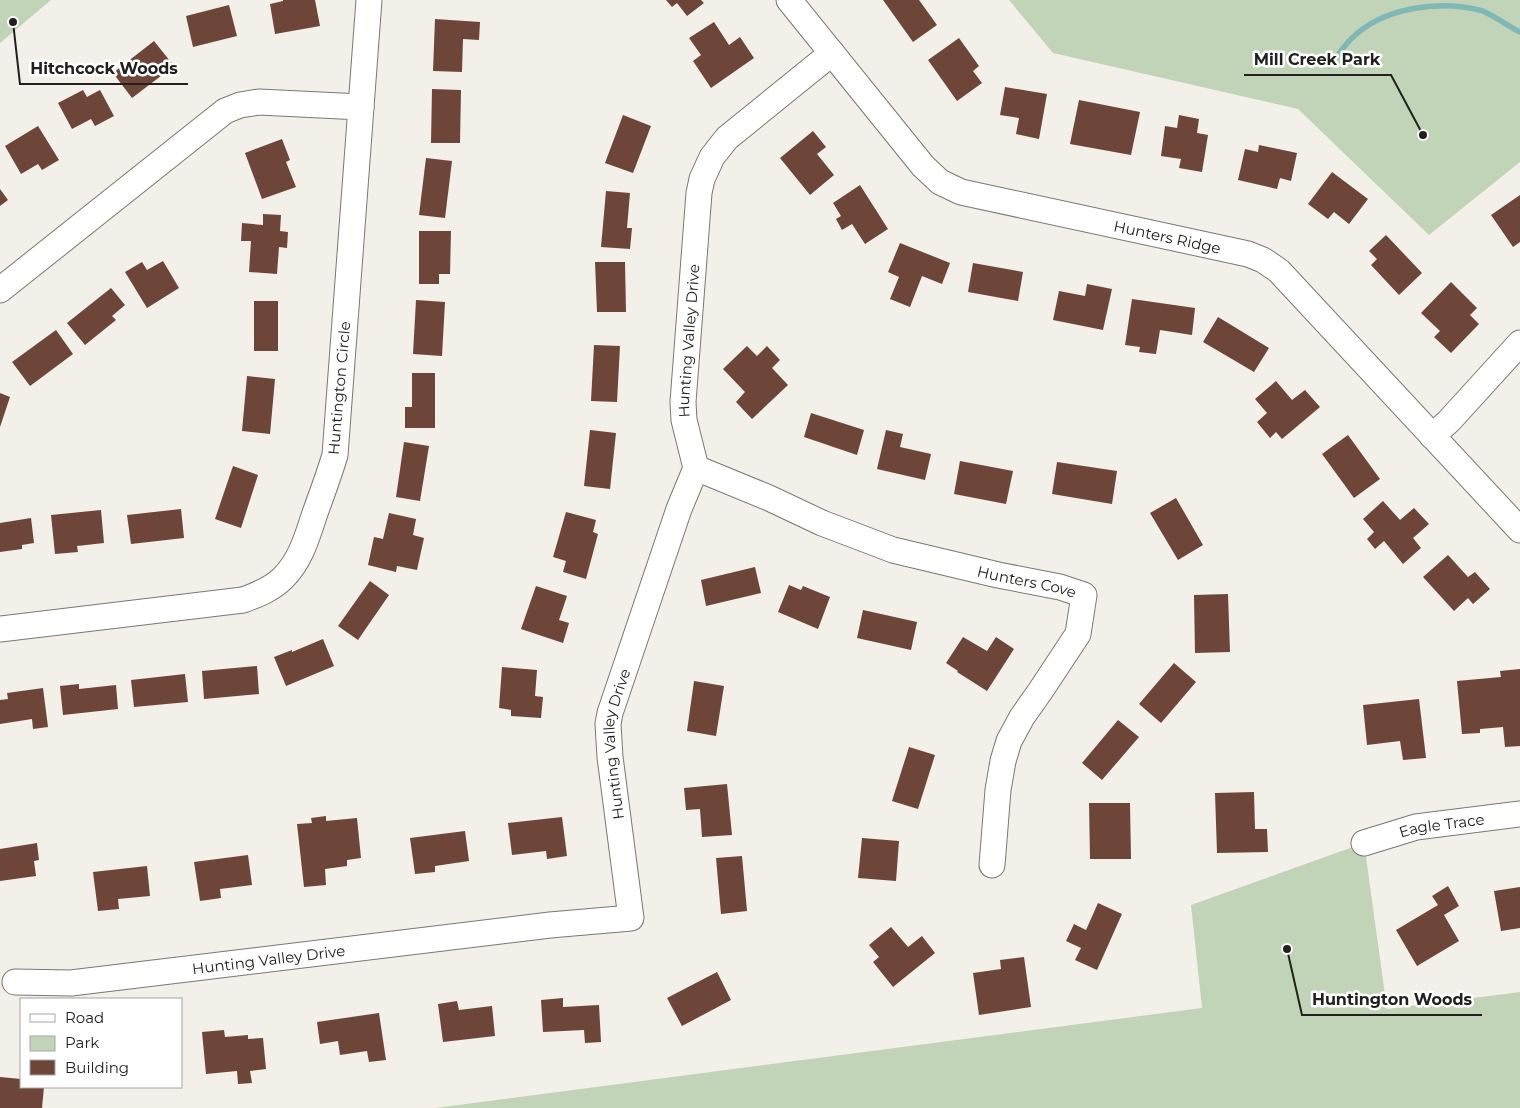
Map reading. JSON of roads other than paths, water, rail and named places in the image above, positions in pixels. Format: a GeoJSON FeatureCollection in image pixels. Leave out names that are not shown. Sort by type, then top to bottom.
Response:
{"type":"FeatureCollection","features":[{"type":"Feature","properties":{"kind":"street","name":"Huntington Circle"},"geometry":{"type":"LineString","coordinates":[[0,629],[243,600],[262,593],[282,580],[293,568],[301,553],[334,455],[369,0]]}},
{"type":"Feature","properties":{"kind":"street","name":"Hunters Ridge"},"geometry":{"type":"LineString","coordinates":[[789,0],[923,166],[940,182],[960,192],[1248,254],[1279,271],[1520,530]]}},
{"type":"Feature","properties":{"kind":"street","name":"Hunting Valley Drive"},"geometry":{"type":"LineString","coordinates":[[15,982],[71,983],[521,929],[631,918],[610,757],[608,724],[610,713],[676,518],[696,468],[684,420],[683,402],[699,193],[702,179],[712,157],[727,138],[832,53]]}},
{"type":"Feature","properties":{"kind":"street"},"geometry":{"type":"LineString","coordinates":[[0,290],[225,111],[240,105],[260,102],[361,107]]}},
{"type":"Feature","properties":{"kind":"street"},"geometry":{"type":"LineString","coordinates":[[1432,436],[1520,343]]}},
{"type":"Feature","properties":{"kind":"street","name":"Hunters Cove"},"geometry":{"type":"LineString","coordinates":[[696,468],[769,498],[822,523],[892,550],[1060,587],[1084,595],[1078,634],[1022,717],[1009,741],[998,790],[992,865]]}},
{"type":"Feature","properties":{"kind":"street","name":"Eagle Trace"},"geometry":{"type":"LineString","coordinates":[[1364,843],[1416,827],[1520,814]]}},
{"type":"Feature","properties":{"kind":"waterway"},"geometry":{"type":"LineString","coordinates":[[1329,66],[1348,42],[1364,28],[1380,19],[1414,8],[1449,6],[1483,11],[1520,32]]}},
{"type":"Feature","properties":{"kind":"place","name":"Hitchcock Woods"},"geometry":{"type":"Point","coordinates":[13,22]}},
{"type":"Feature","properties":{"kind":"place","name":"Mill Creek Park"},"geometry":{"type":"Point","coordinates":[1423,135]}},
{"type":"Feature","properties":{"kind":"place","name":"Huntington Woods"},"geometry":{"type":"Point","coordinates":[1287,949]}}]}
